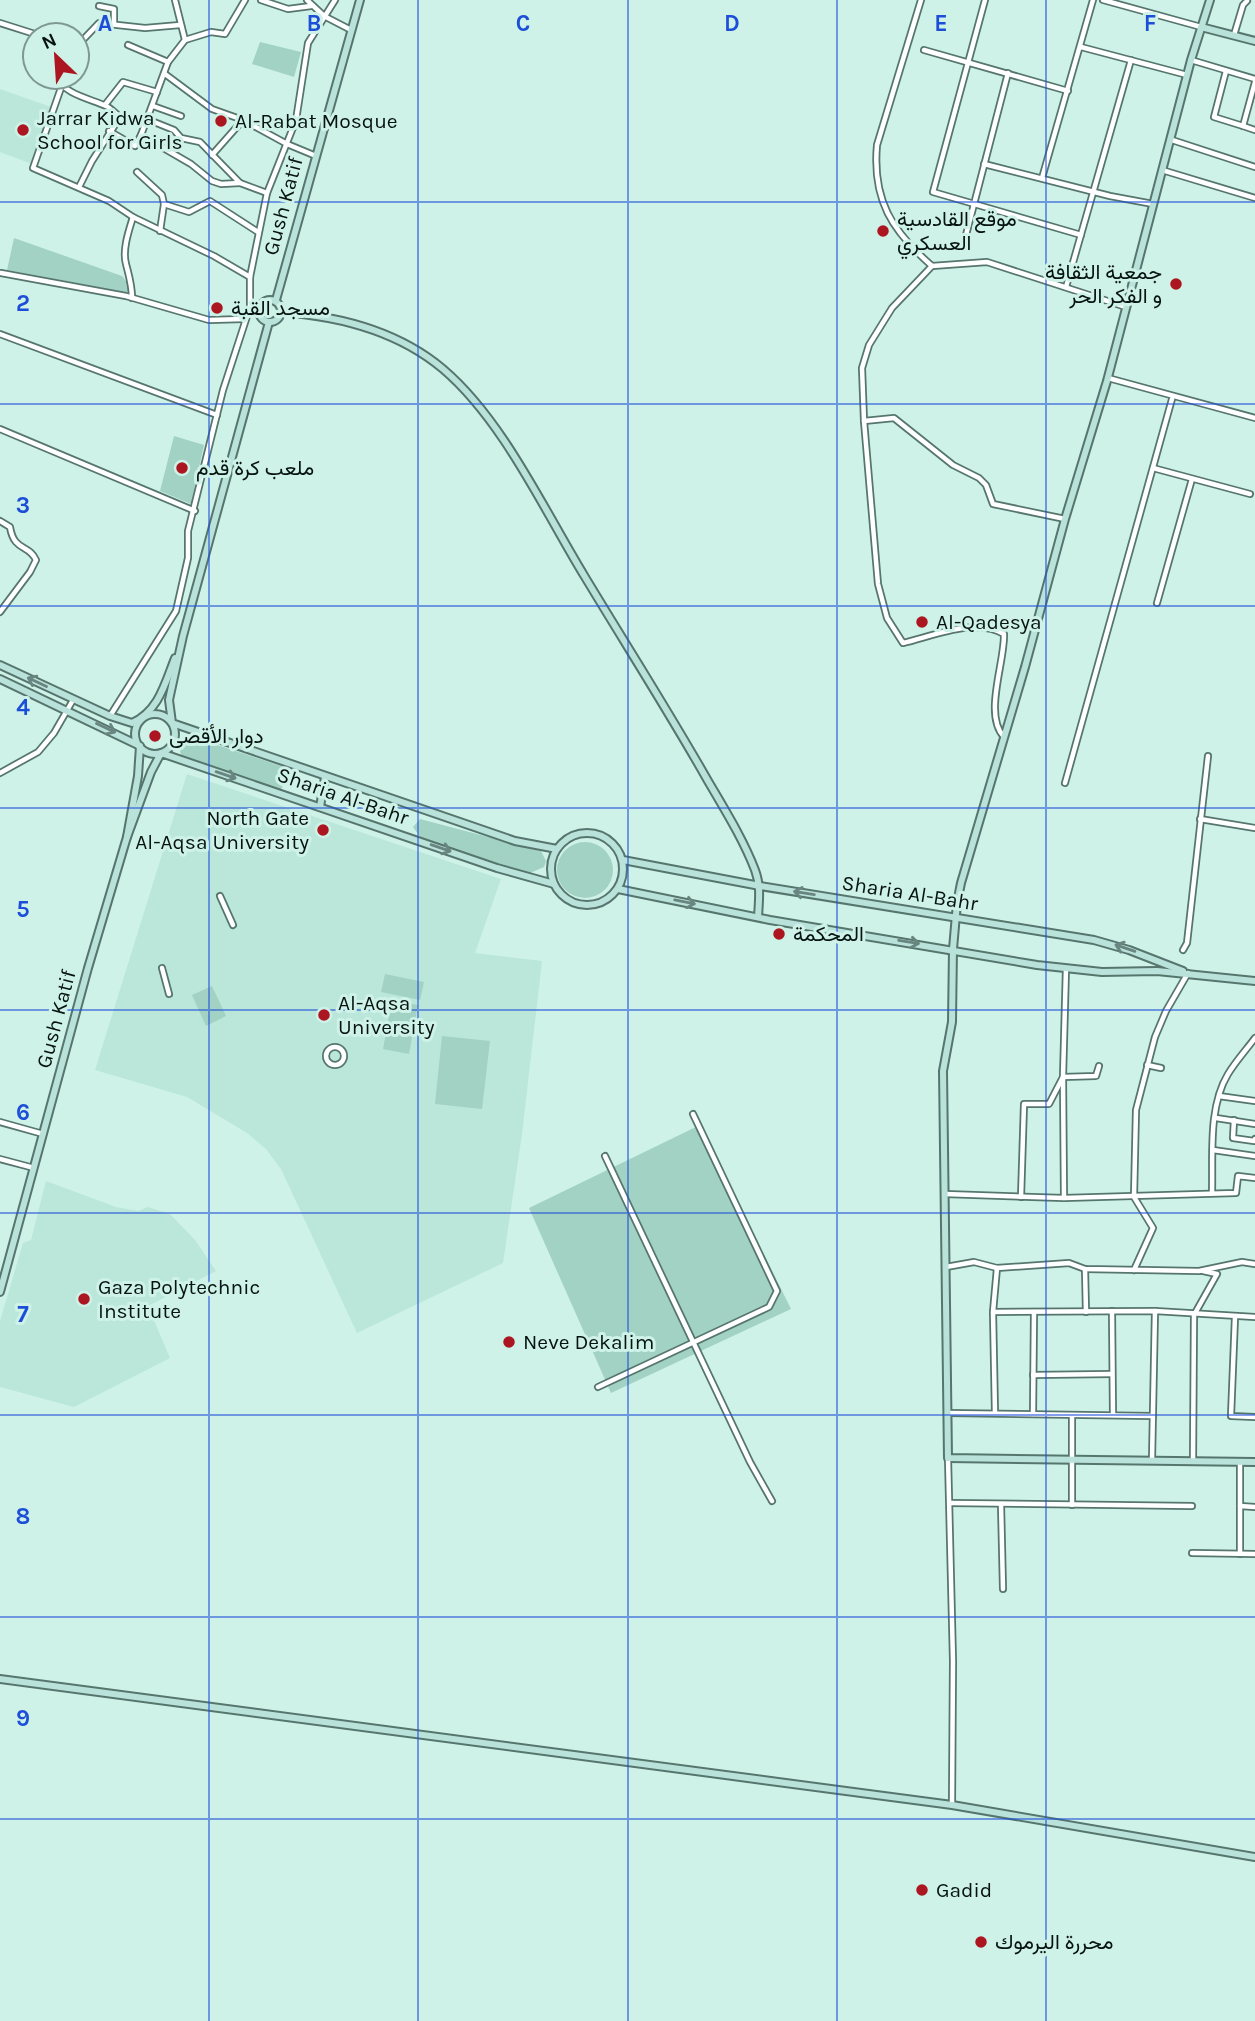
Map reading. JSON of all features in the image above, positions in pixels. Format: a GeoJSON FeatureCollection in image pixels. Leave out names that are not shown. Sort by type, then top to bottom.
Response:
{"type":"FeatureCollection","features":[{"type":"Feature","properties":{"kind":"main road","name":"Gush Katif"},"geometry":{"type":"LineString","coordinates":[[275,300],[360,0]]}},
{"type":"Feature","properties":{"kind":"main road"},"geometry":{"type":"LineString","coordinates":[[1210,0],[1191,60],[1108,379],[961,883],[955,918],[952,1022],[943,1071],[946,1413],[948,1458],[1255,1462]]}},
{"type":"Feature","properties":{"kind":"main road"},"geometry":{"type":"LineString","coordinates":[[1202,27],[1255,41]]}},
{"type":"Feature","properties":{"kind":"main road"},"geometry":{"type":"LineString","coordinates":[[265,300],[275,300],[281,306],[281,312],[278,318],[269,322],[261,317],[259,308],[265,300]]}},
{"type":"Feature","properties":{"kind":"main road"},"geometry":{"type":"LineString","coordinates":[[281,312],[317,314],[345,321],[407,345],[441,367],[472,396],[510,451],[686,740],[731,821],[760,886],[758,917]]}},
{"type":"Feature","properties":{"kind":"main road"},"geometry":{"type":"LineString","coordinates":[[0,679],[150,753],[161,753],[171,746],[174,741],[169,700],[183,636],[269,322]]}},
{"type":"Feature","properties":{"kind":"main road"},"geometry":{"type":"LineString","coordinates":[[139,746],[135,736],[136,728],[160,696],[183,636]]}},
{"type":"Feature","properties":{"kind":"main road"},"geometry":{"type":"LineString","coordinates":[[0,665],[110,716],[132,723],[156,714],[172,723]]}},
{"type":"Feature","properties":{"kind":"main road","name":"Sharia Al-Bahr"},"geometry":{"type":"LineString","coordinates":[[172,723],[514,841],[557,849]]}},
{"type":"Feature","properties":{"kind":"main road","name":"Gush Katif"},"geometry":{"type":"LineString","coordinates":[[127,838],[138,776],[139,746]]}},
{"type":"Feature","properties":{"kind":"main road","name":"Gush Katif"},"geometry":{"type":"LineString","coordinates":[[0,1292],[3,1269],[35,1169],[88,968],[127,838],[151,772],[161,753]]}},
{"type":"Feature","properties":{"kind":"main road","name":"Sharia Al-Bahr"},"geometry":{"type":"LineString","coordinates":[[161,753],[554,884]]}},
{"type":"Feature","properties":{"kind":"main road"},"geometry":{"type":"LineString","coordinates":[[320,807],[325,777]]}},
{"type":"Feature","properties":{"kind":"main road"},"geometry":{"type":"LineString","coordinates":[[576,834],[599,834],[610,840],[623,860],[624,870],[618,889],[601,902],[579,904],[560,894],[554,884],[552,860],[565,840],[576,834]]}},
{"type":"Feature","properties":{"kind":"main road","name":"Sharia Al-Bahr"},"geometry":{"type":"LineString","coordinates":[[623,860],[760,886],[1113,944],[1188,974]]}},
{"type":"Feature","properties":{"kind":"main road","name":"Sharia Al-Bahr"},"geometry":{"type":"LineString","coordinates":[[618,889],[758,917],[1037,965],[1102,972],[1157,971],[1255,981]]}},
{"type":"Feature","properties":{"kind":"main road"},"geometry":{"type":"LineString","coordinates":[[0,1679],[953,1805],[1255,1857]]}},
{"type":"Feature","properties":{"kind":"street"},"geometry":{"type":"LineString","coordinates":[[175,0],[185,40]]}},
{"type":"Feature","properties":{"kind":"street"},"geometry":{"type":"LineString","coordinates":[[110,131],[135,146],[149,120],[168,62],[185,40],[211,32],[225,34],[245,0]]}},
{"type":"Feature","properties":{"kind":"street"},"geometry":{"type":"LineString","coordinates":[[261,0],[288,9],[311,6]]}},
{"type":"Feature","properties":{"kind":"street"},"geometry":{"type":"LineString","coordinates":[[307,0],[324,16],[352,30]]}},
{"type":"Feature","properties":{"kind":"street"},"geometry":{"type":"LineString","coordinates":[[110,716],[176,611],[188,558],[188,531],[217,415],[244,318],[250,307],[250,276],[267,193],[296,120],[308,43],[335,0]]}},
{"type":"Feature","properties":{"kind":"street"},"geometry":{"type":"LineString","coordinates":[[921,0],[902,67],[878,135],[876,166],[878,192],[891,219],[902,237],[932,266]]}},
{"type":"Feature","properties":{"kind":"street"},"geometry":{"type":"LineString","coordinates":[[985,0],[933,192],[1081,235]]}},
{"type":"Feature","properties":{"kind":"street"},"geometry":{"type":"LineString","coordinates":[[1042,178],[1093,0]]}},
{"type":"Feature","properties":{"kind":"street"},"geometry":{"type":"LineString","coordinates":[[1104,0],[1202,27]]}},
{"type":"Feature","properties":{"kind":"street"},"geometry":{"type":"LineString","coordinates":[[1234,35],[1243,5],[1247,0],[1255,3]]}},
{"type":"Feature","properties":{"kind":"street"},"geometry":{"type":"LineString","coordinates":[[99,6],[114,9],[114,24]]}},
{"type":"Feature","properties":{"kind":"street"},"geometry":{"type":"LineString","coordinates":[[0,23],[21,30]]}},
{"type":"Feature","properties":{"kind":"street"},"geometry":{"type":"LineString","coordinates":[[91,31],[99,23],[145,28],[180,25]]}},
{"type":"Feature","properties":{"kind":"street"},"geometry":{"type":"LineString","coordinates":[[128,45],[168,62]]}},
{"type":"Feature","properties":{"kind":"street"},"geometry":{"type":"LineString","coordinates":[[1081,47],[1188,75]]}},
{"type":"Feature","properties":{"kind":"street"},"geometry":{"type":"LineString","coordinates":[[924,50],[1068,91]]}},
{"type":"Feature","properties":{"kind":"street"},"geometry":{"type":"LineString","coordinates":[[1066,288],[1131,60]]}},
{"type":"Feature","properties":{"kind":"street"},"geometry":{"type":"LineString","coordinates":[[1191,60],[1255,80],[1243,126]]}},
{"type":"Feature","properties":{"kind":"street"},"geometry":{"type":"LineString","coordinates":[[1226,71],[1214,117],[1255,130]]}},
{"type":"Feature","properties":{"kind":"street"},"geometry":{"type":"LineString","coordinates":[[966,235],[1008,73]]}},
{"type":"Feature","properties":{"kind":"street"},"geometry":{"type":"LineString","coordinates":[[165,74],[212,108],[316,156]]}},
{"type":"Feature","properties":{"kind":"street"},"geometry":{"type":"LineString","coordinates":[[105,105],[123,82],[157,92]]}},
{"type":"Feature","properties":{"kind":"street"},"geometry":{"type":"LineString","coordinates":[[60,91],[33,168],[109,201],[133,217],[250,276]]}},
{"type":"Feature","properties":{"kind":"street"},"geometry":{"type":"LineString","coordinates":[[73,91],[105,105],[120,117],[79,187]]}},
{"type":"Feature","properties":{"kind":"street"},"geometry":{"type":"LineString","coordinates":[[153,106],[181,116]]}},
{"type":"Feature","properties":{"kind":"street"},"geometry":{"type":"LineString","coordinates":[[149,120],[174,130],[181,138],[200,142],[240,183]]}},
{"type":"Feature","properties":{"kind":"street"},"geometry":{"type":"LineString","coordinates":[[212,155],[243,120]]}},
{"type":"Feature","properties":{"kind":"street"},"geometry":{"type":"LineString","coordinates":[[141,135],[191,164],[212,181],[220,184],[240,183],[267,193]]}},
{"type":"Feature","properties":{"kind":"street"},"geometry":{"type":"LineString","coordinates":[[1172,140],[1255,167]]}},
{"type":"Feature","properties":{"kind":"street"},"geometry":{"type":"LineString","coordinates":[[984,164],[1093,192],[1153,204]]}},
{"type":"Feature","properties":{"kind":"street"},"geometry":{"type":"LineString","coordinates":[[1163,170],[1255,198]]}},
{"type":"Feature","properties":{"kind":"street"},"geometry":{"type":"LineString","coordinates":[[137,172],[162,195],[164,204],[160,231]]}},
{"type":"Feature","properties":{"kind":"street"},"geometry":{"type":"LineString","coordinates":[[164,204],[189,212],[209,201],[258,232]]}},
{"type":"Feature","properties":{"kind":"street"},"geometry":{"type":"LineString","coordinates":[[132,298],[132,283],[125,261],[133,217]]}},
{"type":"Feature","properties":{"kind":"street"},"geometry":{"type":"LineString","coordinates":[[1004,737],[999,732],[994,712],[1004,634],[987,627],[973,627],[903,643],[887,618],[877,584],[862,368],[869,345],[892,308],[932,266],[986,262],[1126,307]]}},
{"type":"Feature","properties":{"kind":"street"},"geometry":{"type":"LineString","coordinates":[[1,273],[132,298],[209,320],[244,318]]}},
{"type":"Feature","properties":{"kind":"street"},"geometry":{"type":"LineString","coordinates":[[250,307],[259,308]]}},
{"type":"Feature","properties":{"kind":"street"},"geometry":{"type":"LineString","coordinates":[[0,334],[217,415]]}},
{"type":"Feature","properties":{"kind":"street"},"geometry":{"type":"LineString","coordinates":[[1108,379],[1255,418]]}},
{"type":"Feature","properties":{"kind":"street"},"geometry":{"type":"LineString","coordinates":[[1065,783],[1172,398]]}},
{"type":"Feature","properties":{"kind":"street"},"geometry":{"type":"LineString","coordinates":[[864,421],[894,418],[953,465],[979,478],[986,485],[993,504],[1065,519]]}},
{"type":"Feature","properties":{"kind":"street"},"geometry":{"type":"LineString","coordinates":[[0,429],[195,511]]}},
{"type":"Feature","properties":{"kind":"street"},"geometry":{"type":"LineString","coordinates":[[1153,468],[1250,494]]}},
{"type":"Feature","properties":{"kind":"street"},"geometry":{"type":"LineString","coordinates":[[1157,603],[1192,479]]}},
{"type":"Feature","properties":{"kind":"street"},"geometry":{"type":"LineString","coordinates":[[0,521],[10,527],[15,542],[34,555],[36,561],[0,612]]}},
{"type":"Feature","properties":{"kind":"street"},"geometry":{"type":"LineString","coordinates":[[0,773],[38,752],[54,733],[73,700]]}},
{"type":"Feature","properties":{"kind":"street"},"geometry":{"type":"LineString","coordinates":[[1183,950],[1187,943],[1208,756]]}},
{"type":"Feature","properties":{"kind":"street"},"geometry":{"type":"LineString","coordinates":[[1200,819],[1255,828]]}},
{"type":"Feature","properties":{"kind":"street"},"geometry":{"type":"LineString","coordinates":[[220,896],[233,925]]}},
{"type":"Feature","properties":{"kind":"street"},"geometry":{"type":"LineString","coordinates":[[162,968],[169,994]]}},
{"type":"Feature","properties":{"kind":"street"},"geometry":{"type":"LineString","coordinates":[[1064,1198],[1066,968]]}},
{"type":"Feature","properties":{"kind":"street"},"geometry":{"type":"LineString","coordinates":[[1134,1270],[1153,1228],[1135,1197],[1136,1110],[1155,1037],[1166,1011],[1188,974]]}},
{"type":"Feature","properties":{"kind":"street"},"geometry":{"type":"LineString","coordinates":[[1212,1193],[1219,1096],[1228,1074],[1255,1038]]}},
{"type":"Feature","properties":{"kind":"street"},"geometry":{"type":"LineString","coordinates":[[333,1047],[341,1049],[344,1054],[341,1062],[329,1063],[326,1055],[328,1050],[333,1047]]}},
{"type":"Feature","properties":{"kind":"street"},"geometry":{"type":"LineString","coordinates":[[1147,1065],[1161,1068]]}},
{"type":"Feature","properties":{"kind":"street"},"geometry":{"type":"LineString","coordinates":[[1063,1077],[1096,1076],[1099,1066]]}},
{"type":"Feature","properties":{"kind":"street"},"geometry":{"type":"LineString","coordinates":[[1021,1197],[1024,1104],[1049,1104],[1063,1077]]}},
{"type":"Feature","properties":{"kind":"street"},"geometry":{"type":"LineString","coordinates":[[1219,1096],[1255,1101]]}},
{"type":"Feature","properties":{"kind":"street"},"geometry":{"type":"LineString","coordinates":[[598,1387],[769,1307],[777,1291],[693,1114]]}},
{"type":"Feature","properties":{"kind":"street"},"geometry":{"type":"LineString","coordinates":[[1216,1118],[1255,1124]]}},
{"type":"Feature","properties":{"kind":"street"},"geometry":{"type":"LineString","coordinates":[[1234,1120],[1233,1139],[1255,1139]]}},
{"type":"Feature","properties":{"kind":"street"},"geometry":{"type":"LineString","coordinates":[[0,1122],[44,1135]]}},
{"type":"Feature","properties":{"kind":"street"},"geometry":{"type":"LineString","coordinates":[[1213,1150],[1255,1156]]}},
{"type":"Feature","properties":{"kind":"street"},"geometry":{"type":"LineString","coordinates":[[605,1156],[750,1462],[772,1501]]}},
{"type":"Feature","properties":{"kind":"street"},"geometry":{"type":"LineString","coordinates":[[0,1159],[35,1169]]}},
{"type":"Feature","properties":{"kind":"street"},"geometry":{"type":"LineString","coordinates":[[945,1194],[1064,1198],[1236,1193],[1238,1176],[1255,1178]]}},
{"type":"Feature","properties":{"kind":"street"},"geometry":{"type":"LineString","coordinates":[[946,1267],[974,1262],[997,1268],[1069,1263],[1085,1269],[1217,1273],[1194,1315],[1193,1461]]}},
{"type":"Feature","properties":{"kind":"street"},"geometry":{"type":"LineString","coordinates":[[1199,1271],[1242,1262],[1255,1264]]}},
{"type":"Feature","properties":{"kind":"street"},"geometry":{"type":"LineString","coordinates":[[995,1413],[993,1312],[997,1268]]}},
{"type":"Feature","properties":{"kind":"street"},"geometry":{"type":"LineString","coordinates":[[1085,1269],[1086,1312]]}},
{"type":"Feature","properties":{"kind":"street"},"geometry":{"type":"LineString","coordinates":[[1112,1311],[1113,1415]]}},
{"type":"Feature","properties":{"kind":"street"},"geometry":{"type":"LineString","coordinates":[[993,1312],[1155,1311],[1255,1317]]}},
{"type":"Feature","properties":{"kind":"street"},"geometry":{"type":"LineString","coordinates":[[1152,1460],[1155,1311]]}},
{"type":"Feature","properties":{"kind":"street"},"geometry":{"type":"LineString","coordinates":[[1033,1415],[1034,1312]]}},
{"type":"Feature","properties":{"kind":"street"},"geometry":{"type":"LineString","coordinates":[[1235,1317],[1231,1416],[1255,1417]]}},
{"type":"Feature","properties":{"kind":"street"},"geometry":{"type":"LineString","coordinates":[[1033,1375],[1112,1374]]}},
{"type":"Feature","properties":{"kind":"street"},"geometry":{"type":"LineString","coordinates":[[946,1413],[1153,1416]]}},
{"type":"Feature","properties":{"kind":"street"},"geometry":{"type":"LineString","coordinates":[[1072,1415],[1072,1505]]}},
{"type":"Feature","properties":{"kind":"street"},"geometry":{"type":"LineString","coordinates":[[948,1458],[953,1805]]}},
{"type":"Feature","properties":{"kind":"street"},"geometry":{"type":"LineString","coordinates":[[1240,1462],[1240,1554]]}},
{"type":"Feature","properties":{"kind":"street"},"geometry":{"type":"LineString","coordinates":[[950,1503],[1192,1506]]}},
{"type":"Feature","properties":{"kind":"street"},"geometry":{"type":"LineString","coordinates":[[1001,1504],[1003,1589]]}},
{"type":"Feature","properties":{"kind":"street"},"geometry":{"type":"LineString","coordinates":[[1240,1506],[1255,1507]]}},
{"type":"Feature","properties":{"kind":"street"},"geometry":{"type":"LineString","coordinates":[[1192,1553],[1255,1554]]}},
{"type":"Feature","properties":{"kind":"shaded area"},"geometry":{"type":"Polygon","coordinates":[[[260,42],[301,52],[294,77],[252,64],[260,42]]]}},
{"type":"Feature","properties":{"kind":"shaded area","name":"Jarrar Kidwa School for Girls"},"geometry":{"type":"Polygon","coordinates":[[[0,89],[54,108],[32,164],[0,152],[0,89]]]}},
{"type":"Feature","properties":{"kind":"shaded area"},"geometry":{"type":"Polygon","coordinates":[[[14,238],[122,276],[130,286],[130,293],[7,270],[14,238]]]}},
{"type":"Feature","properties":{"kind":"shaded area","name":"ملعب كرة قدم"},"geometry":{"type":"Polygon","coordinates":[[[174,436],[204,445],[191,504],[160,491],[174,436]]]}},
{"type":"Feature","properties":{"kind":"shaded area"},"geometry":{"type":"Polygon","coordinates":[[[190,736],[290,769],[281,790],[181,756],[179,745],[190,736]]]}},
{"type":"Feature","properties":{"kind":"shaded area","name":"Al-Aqsa University"},"geometry":{"type":"Polygon","coordinates":[[[187,774],[501,879],[475,953],[542,961],[522,1134],[503,1263],[357,1333],[281,1169],[266,1149],[247,1133],[187,1097],[95,1070],[187,774]]]}},
{"type":"Feature","properties":{"kind":"shaded area"},"geometry":{"type":"Polygon","coordinates":[[[420,819],[541,851],[546,861],[544,867],[530,873],[421,838],[413,827],[420,819]]]}},
{"type":"Feature","properties":{"kind":"shaded area"},"geometry":{"type":"Polygon","coordinates":[[[580,842],[590,842],[605,850],[611,859],[611,881],[605,890],[590,898],[580,898],[562,886],[557,875],[557,865],[569,847],[580,842]]]}},
{"type":"Feature","properties":{"kind":"shaded area"},"geometry":{"type":"Polygon","coordinates":[[[385,974],[424,982],[420,1000],[381,992],[385,974]]]}},
{"type":"Feature","properties":{"kind":"shaded area"},"geometry":{"type":"Polygon","coordinates":[[[212,986],[226,1016],[206,1026],[192,995],[212,986]]]}},
{"type":"Feature","properties":{"kind":"shaded area"},"geometry":{"type":"Polygon","coordinates":[[[392,1000],[418,1005],[409,1054],[383,1049],[392,1000]]]}},
{"type":"Feature","properties":{"kind":"shaded area"},"geometry":{"type":"Polygon","coordinates":[[[442,1036],[490,1041],[482,1109],[435,1104],[442,1036]]]}},
{"type":"Feature","properties":{"kind":"shaded area"},"geometry":{"type":"Polygon","coordinates":[[[700,1125],[791,1309],[611,1393],[529,1208],[700,1125]]]}},
{"type":"Feature","properties":{"kind":"shaded area","name":"Gaza Polytechnic Institute"},"geometry":{"type":"Polygon","coordinates":[[[46,1181],[116,1207],[138,1211],[148,1207],[170,1214],[195,1240],[216,1271],[148,1306],[170,1358],[74,1407],[0,1387],[0,1321],[23,1243],[31,1240],[46,1181]]]}},
{"type":"Feature","properties":{"kind":"place","name":"Al-Rabat Mosque"},"geometry":{"type":"Point","coordinates":[221,121]}},
{"type":"Feature","properties":{"kind":"place","name":"Jarrar Kidwa School for Girls"},"geometry":{"type":"Point","coordinates":[23,130]}},
{"type":"Feature","properties":{"kind":"place","name":"موقع القادسية العسكري"},"geometry":{"type":"Point","coordinates":[883,231]}},
{"type":"Feature","properties":{"kind":"place","name":"جمعية الثقافة و الفكر الحر"},"geometry":{"type":"Point","coordinates":[1176,284]}},
{"type":"Feature","properties":{"kind":"place","name":"مسجد القبة"},"geometry":{"type":"Point","coordinates":[217,308]}},
{"type":"Feature","properties":{"kind":"place","name":"ملعب كرة قدم"},"geometry":{"type":"Point","coordinates":[182,468]}},
{"type":"Feature","properties":{"kind":"place","name":"Al-Qadesya"},"geometry":{"type":"Point","coordinates":[922,622]}},
{"type":"Feature","properties":{"kind":"place","name":"دوار الأقصى"},"geometry":{"type":"Point","coordinates":[155,736]}},
{"type":"Feature","properties":{"kind":"place","name":"North Gate Al-Aqsa University"},"geometry":{"type":"Point","coordinates":[323,830]}},
{"type":"Feature","properties":{"kind":"place","name":"المحكمة"},"geometry":{"type":"Point","coordinates":[779,934]}},
{"type":"Feature","properties":{"kind":"place","name":"Al-Aqsa University"},"geometry":{"type":"Point","coordinates":[324,1015]}},
{"type":"Feature","properties":{"kind":"place","name":"Gaza Polytechnic Institute"},"geometry":{"type":"Point","coordinates":[84,1299]}},
{"type":"Feature","properties":{"kind":"place","name":"Neve Dekalim"},"geometry":{"type":"Point","coordinates":[509,1342]}},
{"type":"Feature","properties":{"kind":"place","name":"Gadid"},"geometry":{"type":"Point","coordinates":[922,1890]}},
{"type":"Feature","properties":{"kind":"place","name":"محررة اليرموك"},"geometry":{"type":"Point","coordinates":[981,1942]}}]}
